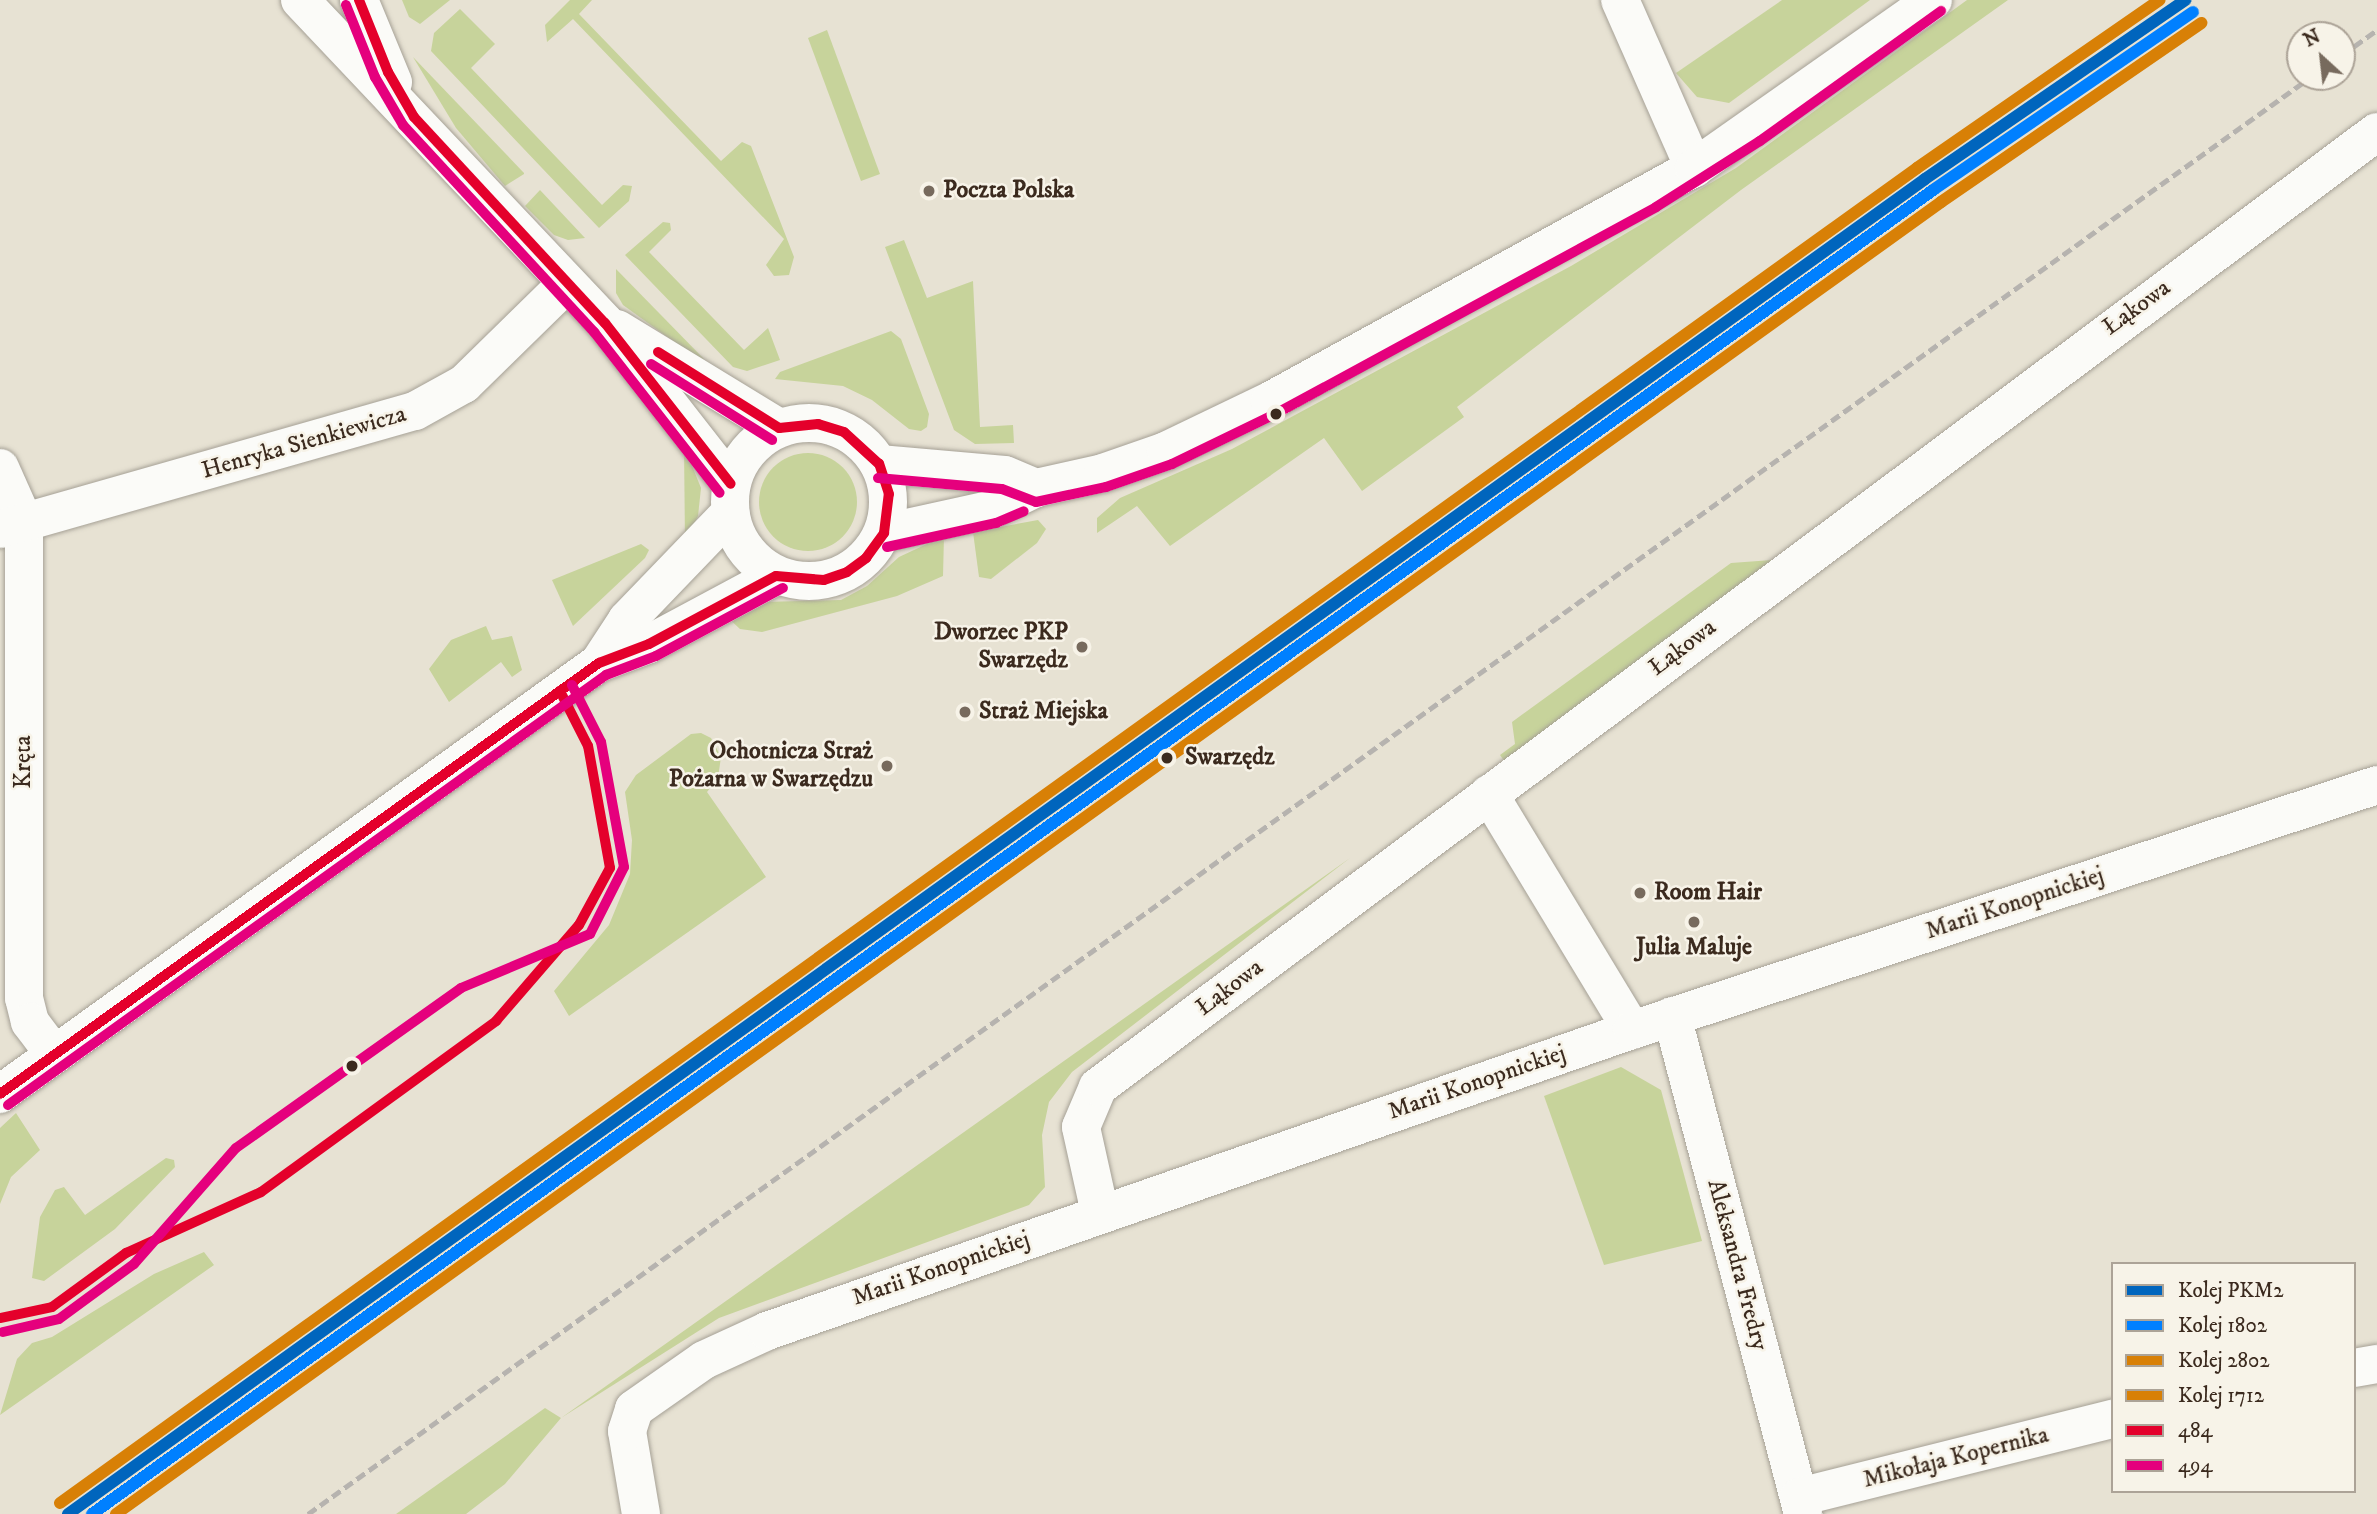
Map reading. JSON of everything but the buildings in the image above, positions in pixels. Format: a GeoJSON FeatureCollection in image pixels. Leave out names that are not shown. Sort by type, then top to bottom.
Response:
{"type":"FeatureCollection","features":[{"type":"Feature","properties":{"kind":"street"},"geometry":{"type":"LineString","coordinates":[[300,0],[414,117],[605,323],[730,498],[742,543],[776,576]]}},
{"type":"Feature","properties":{"kind":"street"},"geometry":{"type":"LineString","coordinates":[[359,0],[388,72],[414,117]]}},
{"type":"Feature","properties":{"kind":"street"},"geometry":{"type":"LineString","coordinates":[[1620,0],[1694,168]]}},
{"type":"Feature","properties":{"kind":"street"},"geometry":{"type":"LineString","coordinates":[[884,533],[993,509],[1036,488],[1103,473],[1220,425],[1412,325],[1694,168],[1933,0]]}},
{"type":"Feature","properties":{"kind":"street","name":"Łąkowa"},"geometry":{"type":"LineString","coordinates":[[1100,1213],[1081,1127],[1098,1087],[2377,132]]}},
{"type":"Feature","properties":{"kind":"street","name":"Henryka Sienkiewicza"},"geometry":{"type":"LineString","coordinates":[[12,525],[415,411],[472,377],[567,284]]}},
{"type":"Feature","properties":{"kind":"street"},"geometry":{"type":"LineString","coordinates":[[605,323],[642,341],[779,428]]}},
{"type":"Feature","properties":{"kind":"street"},"geometry":{"type":"LineString","coordinates":[[0,1094],[53,1053],[599,663],[649,644],[776,576],[824,580],[847,572],[866,558],[884,533],[889,494],[879,464],[858,440],[832,427],[799,424],[779,428],[742,460],[730,498],[626,620],[599,663]]}},
{"type":"Feature","properties":{"kind":"street"},"geometry":{"type":"LineString","coordinates":[[879,464],[997,474],[1036,488]]}},
{"type":"Feature","properties":{"kind":"street","name":"Kręta"},"geometry":{"type":"LineString","coordinates":[[0,468],[12,525],[24,998],[30,1022],[53,1053]]}},
{"type":"Feature","properties":{"kind":"street","name":"Marii Konopnickiej"},"geometry":{"type":"LineString","coordinates":[[641,1514],[627,1431],[634,1409],[704,1360],[767,1331],[1672,1016],[2377,785]]}},
{"type":"Feature","properties":{"kind":"street"},"geometry":{"type":"LineString","coordinates":[[1489,794],[1632,1030]]}},
{"type":"Feature","properties":{"kind":"street","name":"Aleksandra Fredry"},"geometry":{"type":"LineString","coordinates":[[1672,1016],[1801,1505]]}},
{"type":"Feature","properties":{"kind":"street"},"geometry":{"type":"LineString","coordinates":[[2356,1368],[2377,1364]]}},
{"type":"Feature","properties":{"kind":"street","name":"Mikołaja Kopernika"},"geometry":{"type":"LineString","coordinates":[[1801,1505],[2111,1420]]}},
{"type":"Feature","properties":{"kind":"green space"},"geometry":{"type":"Polygon","coordinates":[[[402,0],[450,0],[420,24],[409,17],[402,0]]]}},
{"type":"Feature","properties":{"kind":"green space"},"geometry":{"type":"Polygon","coordinates":[[[570,0],[592,0],[579,14],[721,161],[742,142],[751,146],[794,257],[789,275],[774,276],[766,265],[784,239],[573,19],[547,42],[545,25],[570,0]]]}},
{"type":"Feature","properties":{"kind":"green space"},"geometry":{"type":"Polygon","coordinates":[[[1782,0],[1870,0],[1729,103],[1697,97],[1676,73],[1782,0]]]}},
{"type":"Feature","properties":{"kind":"green space"},"geometry":{"type":"Polygon","coordinates":[[[1967,0],[2008,0],[1741,190],[1457,407],[1464,417],[1362,491],[1324,438],[1170,546],[1137,506],[1097,533],[1097,518],[1120,498],[1232,449],[1571,266],[1736,168],[1967,0]]]}},
{"type":"Feature","properties":{"kind":"green space"},"geometry":{"type":"Polygon","coordinates":[[[460,9],[495,44],[471,68],[602,205],[623,185],[632,186],[629,201],[599,228],[431,51],[434,33],[460,9]]]}},
{"type":"Feature","properties":{"kind":"green space"},"geometry":{"type":"Polygon","coordinates":[[[827,30],[880,174],[861,181],[808,38],[827,30]]]}},
{"type":"Feature","properties":{"kind":"green space"},"geometry":{"type":"Polygon","coordinates":[[[413,57],[524,174],[505,186],[456,128],[413,57]]]}},
{"type":"Feature","properties":{"kind":"green space"},"geometry":{"type":"Polygon","coordinates":[[[540,190],[585,238],[568,240],[554,235],[525,206],[540,190]]]}},
{"type":"Feature","properties":{"kind":"green space"},"geometry":{"type":"Polygon","coordinates":[[[663,222],[670,223],[671,230],[649,252],[744,350],[768,328],[780,360],[747,371],[733,367],[625,255],[663,222]]]}},
{"type":"Feature","properties":{"kind":"green space"},"geometry":{"type":"Polygon","coordinates":[[[904,240],[927,298],[973,281],[980,427],[1013,425],[1014,443],[975,444],[954,430],[885,247],[904,240]]]}},
{"type":"Feature","properties":{"kind":"green space"},"geometry":{"type":"Polygon","coordinates":[[[616,269],[704,359],[702,362],[623,305],[616,293],[616,269]]]}},
{"type":"Feature","properties":{"kind":"green space"},"geometry":{"type":"Polygon","coordinates":[[[891,331],[901,339],[929,414],[927,427],[921,431],[909,429],[872,400],[843,386],[775,379],[780,372],[891,331]]]}},
{"type":"Feature","properties":{"kind":"green space"},"geometry":{"type":"Polygon","coordinates":[[[684,446],[701,488],[698,516],[685,542],[684,446]]]}},
{"type":"Feature","properties":{"kind":"green space"},"geometry":{"type":"Polygon","coordinates":[[[808,453],[827,457],[843,467],[853,483],[857,502],[853,521],[843,537],[827,547],[808,551],[789,547],[773,537],[763,521],[759,502],[763,483],[773,467],[789,457],[808,453]]]}},
{"type":"Feature","properties":{"kind":"green space"},"geometry":{"type":"Polygon","coordinates":[[[1038,520],[1046,529],[1037,543],[991,579],[979,577],[973,532],[1038,520]]]}},
{"type":"Feature","properties":{"kind":"green space"},"geometry":{"type":"Polygon","coordinates":[[[944,536],[943,576],[897,596],[762,632],[740,629],[725,615],[759,602],[841,600],[867,586],[899,557],[944,536]]]}},
{"type":"Feature","properties":{"kind":"green space"},"geometry":{"type":"Polygon","coordinates":[[[641,544],[649,550],[645,558],[573,626],[552,580],[641,544]]]}},
{"type":"Feature","properties":{"kind":"green space"},"geometry":{"type":"Polygon","coordinates":[[[1772,560],[1505,762],[1500,755],[1515,744],[1512,722],[1731,563],[1772,560]]]}},
{"type":"Feature","properties":{"kind":"green space"},"geometry":{"type":"Polygon","coordinates":[[[486,626],[492,640],[512,636],[522,670],[512,677],[501,662],[449,702],[429,669],[451,640],[486,626]]]}},
{"type":"Feature","properties":{"kind":"green space"},"geometry":{"type":"Polygon","coordinates":[[[701,733],[711,738],[721,757],[718,778],[707,792],[766,877],[569,1016],[554,991],[609,925],[630,874],[632,840],[625,792],[636,775],[691,734],[701,733]]]}},
{"type":"Feature","properties":{"kind":"green space"},"geometry":{"type":"Polygon","coordinates":[[[1350,858],[1072,1072],[1049,1102],[1042,1135],[1045,1187],[1029,1205],[719,1318],[561,1418],[1350,858]]]}},
{"type":"Feature","properties":{"kind":"green space"},"geometry":{"type":"Polygon","coordinates":[[[1621,1067],[1661,1090],[1702,1241],[1604,1265],[1544,1096],[1621,1067]]]}},
{"type":"Feature","properties":{"kind":"green space"},"geometry":{"type":"Polygon","coordinates":[[[16,1113],[40,1150],[11,1177],[0,1204],[0,1128],[16,1113]]]}},
{"type":"Feature","properties":{"kind":"green space"},"geometry":{"type":"Polygon","coordinates":[[[166,1158],[174,1160],[175,1167],[115,1229],[44,1281],[32,1278],[40,1217],[55,1190],[64,1187],[85,1215],[166,1158]]]}},
{"type":"Feature","properties":{"kind":"green space"},"geometry":{"type":"Polygon","coordinates":[[[204,1252],[214,1265],[0,1415],[17,1359],[32,1343],[52,1337],[154,1274],[204,1252]]]}},
{"type":"Feature","properties":{"kind":"green space"},"geometry":{"type":"Polygon","coordinates":[[[545,1408],[561,1418],[505,1484],[466,1514],[396,1514],[545,1408]]]}},
{"type":"Feature","properties":{"kind":"railway"},"geometry":{"type":"LineString","coordinates":[[2356,45],[2377,30]]}},
{"type":"Feature","properties":{"kind":"railway"},"geometry":{"type":"LineString","coordinates":[[308,1514],[2291,91]]}},
{"type":"Feature","properties":{"kind":"rail line","name":"2802"},"geometry":{"type":"LineString","coordinates":[[60,1503],[1917,168],[2160,0]]}},
{"type":"Feature","properties":{"kind":"rail line","name":"PKM2"},"geometry":{"type":"LineString","coordinates":[[68,1514],[1925,179],[2185,0]]}},
{"type":"Feature","properties":{"kind":"rail line","name":"1802"},"geometry":{"type":"LineString","coordinates":[[92,1514],[1933,190],[2193,12]]}},
{"type":"Feature","properties":{"kind":"rail line","name":"1712"},"geometry":{"type":"LineString","coordinates":[[116,1514],[1941,202],[2201,23]]}},
{"type":"Feature","properties":{"kind":"transit line","name":"484"},"geometry":{"type":"LineString","coordinates":[[359,0],[388,72],[414,117],[605,323],[731,484]]}},
{"type":"Feature","properties":{"kind":"transit line","name":"494"},"geometry":{"type":"LineString","coordinates":[[346,5],[375,77],[403,125],[594,332],[720,493]]}},
{"type":"Feature","properties":{"kind":"transit line","name":"494"},"geometry":{"type":"LineString","coordinates":[[878,478],[1002,489],[1036,502],[1106,487],[1172,464],[1277,413],[1656,207],[1760,141],[1941,11]]}},
{"type":"Feature","properties":{"kind":"transit line","name":"484"},"geometry":{"type":"LineString","coordinates":[[658,352],[779,428]]}},
{"type":"Feature","properties":{"kind":"transit line","name":"494"},"geometry":{"type":"LineString","coordinates":[[651,364],[772,440]]}},
{"type":"Feature","properties":{"kind":"transit line","name":"484"},"geometry":{"type":"LineString","coordinates":[[776,576],[824,580],[847,572],[866,558],[884,533],[889,494],[879,464],[844,432],[818,424],[779,428]]}},
{"type":"Feature","properties":{"kind":"transit line","name":"494"},"geometry":{"type":"LineString","coordinates":[[887,547],[996,523],[1024,511]]}},
{"type":"Feature","properties":{"kind":"transit line","name":"484"},"geometry":{"type":"LineString","coordinates":[[0,1094],[599,663],[649,644],[776,576]]}},
{"type":"Feature","properties":{"kind":"transit line","name":"494"},"geometry":{"type":"LineString","coordinates":[[8,1105],[606,675],[656,656],[783,588]]}},
{"type":"Feature","properties":{"kind":"transit line","name":"494"},"geometry":{"type":"LineString","coordinates":[[3,1332],[59,1319],[134,1264],[236,1148],[461,988],[590,934],[624,867],[601,742],[572,685]]}},
{"type":"Feature","properties":{"kind":"transit line","name":"484"},"geometry":{"type":"LineString","coordinates":[[0,1318],[52,1307],[126,1253],[261,1192],[496,1021],[579,925],[610,868],[588,746],[560,691]]}},
{"type":"Feature","properties":{"kind":"place","name":"Poczta Polska"},"geometry":{"type":"Point","coordinates":[929,191]}},
{"type":"Feature","properties":{"kind":"place","name":"Dworzec PKP Swarzędz"},"geometry":{"type":"Point","coordinates":[1082,647]}},
{"type":"Feature","properties":{"kind":"place","name":"Straż Miejska"},"geometry":{"type":"Point","coordinates":[965,712]}},
{"type":"Feature","properties":{"kind":"place","name":"Swarzędz"},"geometry":{"type":"Point","coordinates":[1167,758]}},
{"type":"Feature","properties":{"kind":"place","name":"Ochotnicza Straż Pożarna w Swarzędzu"},"geometry":{"type":"Point","coordinates":[887,766]}},
{"type":"Feature","properties":{"kind":"place","name":"Room Hair"},"geometry":{"type":"Point","coordinates":[1640,893]}},
{"type":"Feature","properties":{"kind":"place","name":"Julia Maluje"},"geometry":{"type":"Point","coordinates":[1694,922]}}]}
